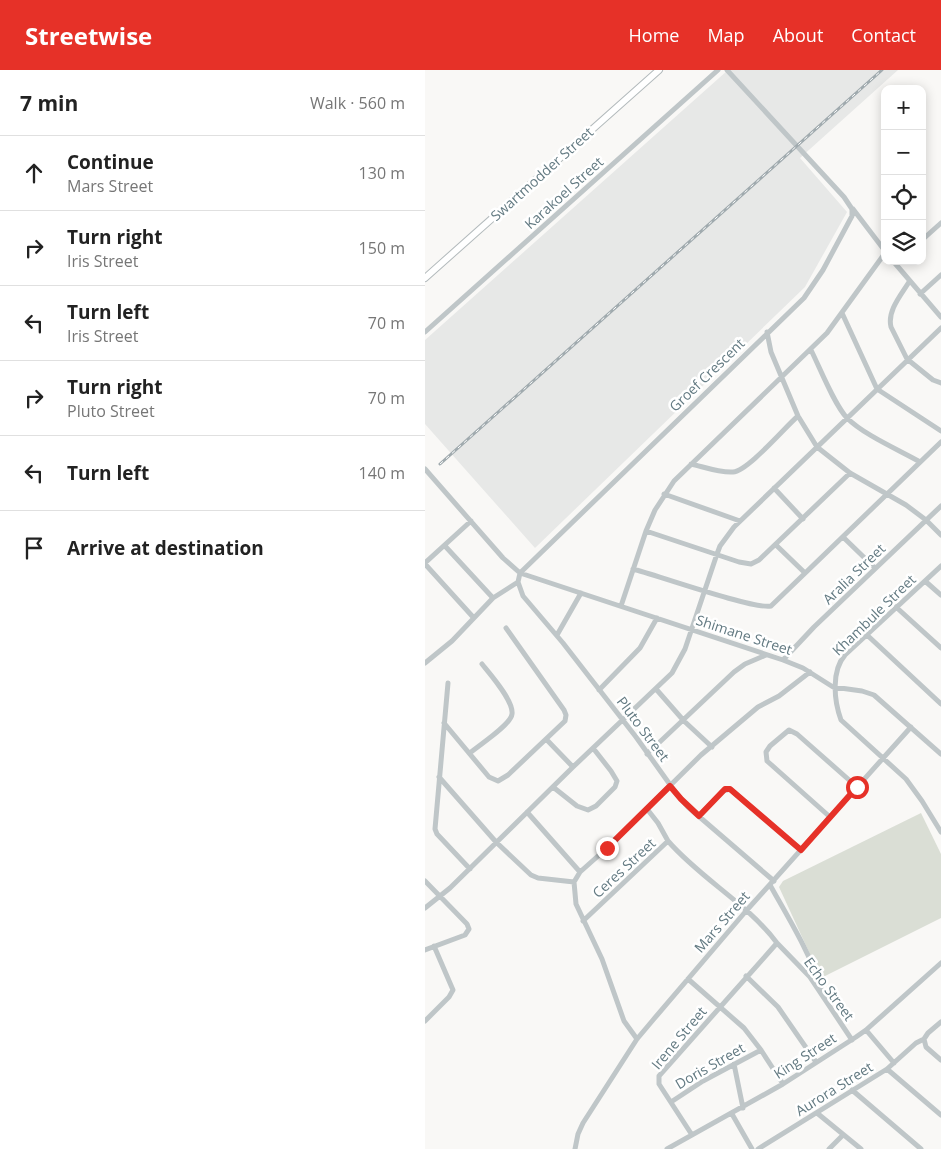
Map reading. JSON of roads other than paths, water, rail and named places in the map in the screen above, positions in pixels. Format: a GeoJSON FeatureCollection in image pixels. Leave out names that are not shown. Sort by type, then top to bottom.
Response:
{"type":"FeatureCollection","features":[{"type":"Feature","properties":{"kind":"main road","name":"Swartmodder Street"},"geometry":{"type":"LineString","coordinates":[[425,278],[659,70]]}},
{"type":"Feature","properties":{"kind":"street","name":"Karakoel Street"},"geometry":{"type":"LineString","coordinates":[[425,332],[718,70]]}},
{"type":"Feature","properties":{"kind":"street"},"geometry":{"type":"LineString","coordinates":[[727,70],[844,197],[881,247]]}},
{"type":"Feature","properties":{"kind":"street","name":"Groef Crescent"},"geometry":{"type":"LineString","coordinates":[[520,573],[804,298],[815,283],[852,216],[852,208]]}},
{"type":"Feature","properties":{"kind":"street"},"geometry":{"type":"LineString","coordinates":[[926,236],[941,223]]}},
{"type":"Feature","properties":{"kind":"street"},"geometry":{"type":"LineString","coordinates":[[621,606],[646,531],[655,510],[674,481],[827,333],[881,258]]}},
{"type":"Feature","properties":{"kind":"street"},"geometry":{"type":"LineString","coordinates":[[897,265],[909,282],[941,317]]}},
{"type":"Feature","properties":{"kind":"street"},"geometry":{"type":"LineString","coordinates":[[920,294],[941,275]]}},
{"type":"Feature","properties":{"kind":"street"},"geometry":{"type":"LineString","coordinates":[[909,282],[891,312],[889,322],[907,359],[933,380],[941,383]]}},
{"type":"Feature","properties":{"kind":"street"},"geometry":{"type":"LineString","coordinates":[[842,313],[877,390],[941,431]]}},
{"type":"Feature","properties":{"kind":"street"},"geometry":{"type":"LineString","coordinates":[[425,908],[440,898],[656,689],[677,666],[692,630],[717,554],[724,540],[740,521],[941,328]]}},
{"type":"Feature","properties":{"kind":"street"},"geometry":{"type":"LineString","coordinates":[[767,332],[771,352],[798,416],[817,447],[850,473],[906,505],[927,520],[941,535]]}},
{"type":"Feature","properties":{"kind":"street"},"geometry":{"type":"LineString","coordinates":[[811,350],[847,418],[920,462]]}},
{"type":"Feature","properties":{"kind":"street"},"geometry":{"type":"LineString","coordinates":[[691,464],[737,472],[747,466],[798,416]]}},
{"type":"Feature","properties":{"kind":"street"},"geometry":{"type":"LineString","coordinates":[[633,569],[743,602],[767,607],[777,601],[941,442]]}},
{"type":"Feature","properties":{"kind":"street"},"geometry":{"type":"LineString","coordinates":[[425,469],[509,564],[520,573],[518,582],[493,598],[473,617],[453,641],[425,663]]}},
{"type":"Feature","properties":{"kind":"street"},"geometry":{"type":"LineString","coordinates":[[646,531],[739,562],[751,564],[759,560],[776,545],[850,473]]}},
{"type":"Feature","properties":{"kind":"street"},"geometry":{"type":"LineString","coordinates":[[774,488],[803,519]]}},
{"type":"Feature","properties":{"kind":"street"},"geometry":{"type":"LineString","coordinates":[[665,494],[740,521]]}},
{"type":"Feature","properties":{"kind":"street","name":"Aralia Street"},"geometry":{"type":"LineString","coordinates":[[783,660],[814,627],[941,506]]}},
{"type":"Feature","properties":{"kind":"street"},"geometry":{"type":"LineString","coordinates":[[471,521],[425,564],[473,617]]}},
{"type":"Feature","properties":{"kind":"street"},"geometry":{"type":"LineString","coordinates":[[843,537],[875,568]]}},
{"type":"Feature","properties":{"kind":"street"},"geometry":{"type":"LineString","coordinates":[[776,545],[805,573]]}},
{"type":"Feature","properties":{"kind":"street"},"geometry":{"type":"LineString","coordinates":[[445,546],[493,598]]}},
{"type":"Feature","properties":{"kind":"street","name":"Khambule Street"},"geometry":{"type":"LineString","coordinates":[[941,566],[842,659],[837,667],[836,676],[838,707],[841,720],[906,779],[941,832]]}},
{"type":"Feature","properties":{"kind":"street","name":"Shimane Street"},"geometry":{"type":"LineString","coordinates":[[520,573],[783,660],[810,672],[837,688],[862,691],[874,695],[941,754]]}},
{"type":"Feature","properties":{"kind":"street"},"geometry":{"type":"LineString","coordinates":[[925,580],[941,595]]}},
{"type":"Feature","properties":{"kind":"street","name":"Pluto Street"},"geometry":{"type":"LineString","coordinates":[[518,582],[523,596],[557,635],[623,720],[670,786],[681,799],[772,883]]}},
{"type":"Feature","properties":{"kind":"street"},"geometry":{"type":"LineString","coordinates":[[557,635],[581,593]]}},
{"type":"Feature","properties":{"kind":"street"},"geometry":{"type":"LineString","coordinates":[[896,607],[941,648]]}},
{"type":"Feature","properties":{"kind":"street"},"geometry":{"type":"LineString","coordinates":[[599,690],[636,652],[657,618]]}},
{"type":"Feature","properties":{"kind":"street"},"geometry":{"type":"LineString","coordinates":[[444,723],[489,777],[498,780],[508,775],[565,721],[566,713],[506,628]]}},
{"type":"Feature","properties":{"kind":"street"},"geometry":{"type":"LineString","coordinates":[[867,635],[941,704]]}},
{"type":"Feature","properties":{"kind":"street"},"geometry":{"type":"LineString","coordinates":[[647,754],[734,672],[745,664],[766,654]]}},
{"type":"Feature","properties":{"kind":"street"},"geometry":{"type":"LineString","coordinates":[[470,753],[507,723],[512,714],[511,706],[506,697],[482,664]]}},
{"type":"Feature","properties":{"kind":"street"},"geometry":{"type":"LineString","coordinates":[[637,1039],[624,1021],[602,959],[575,904],[574,882],[580,872],[712,746],[758,707],[779,696],[810,672]]}},
{"type":"Feature","properties":{"kind":"street"},"geometry":{"type":"LineString","coordinates":[[823,681],[830,680],[836,676]]}},
{"type":"Feature","properties":{"kind":"street"},"geometry":{"type":"LineString","coordinates":[[448,683],[435,829],[437,834],[470,869]]}},
{"type":"Feature","properties":{"kind":"street"},"geometry":{"type":"LineString","coordinates":[[656,689],[684,721],[712,746]]}},
{"type":"Feature","properties":{"kind":"street","name":"Mars Street"},"geometry":{"type":"LineString","coordinates":[[575,1149],[579,1134],[587,1117],[637,1039],[747,911],[911,727]]}},
{"type":"Feature","properties":{"kind":"street"},"geometry":{"type":"LineString","coordinates":[[830,817],[767,761],[766,752],[770,746],[789,730],[797,734],[857,787]]}},
{"type":"Feature","properties":{"kind":"street"},"geometry":{"type":"LineString","coordinates":[[546,739],[573,768]]}},
{"type":"Feature","properties":{"kind":"street"},"geometry":{"type":"LineString","coordinates":[[553,787],[581,809],[588,810],[596,806],[615,787],[617,782],[593,748]]}},
{"type":"Feature","properties":{"kind":"street"},"geometry":{"type":"LineString","coordinates":[[439,776],[496,842],[534,877],[574,882]]}},
{"type":"Feature","properties":{"kind":"street"},"geometry":{"type":"LineString","coordinates":[[699,816],[725,789],[730,789],[801,850]]}},
{"type":"Feature","properties":{"kind":"street"},"geometry":{"type":"LineString","coordinates":[[647,809],[669,841]]}},
{"type":"Feature","properties":{"kind":"street"},"geometry":{"type":"LineString","coordinates":[[527,812],[580,872]]}},
{"type":"Feature","properties":{"kind":"street","name":"Ceres Street"},"geometry":{"type":"LineString","coordinates":[[583,921],[669,841],[694,868],[747,911],[777,943]]}},
{"type":"Feature","properties":{"kind":"street"},"geometry":{"type":"LineString","coordinates":[[425,881],[467,924],[469,930],[465,935],[425,950]]}},
{"type":"Feature","properties":{"kind":"street"},"geometry":{"type":"LineString","coordinates":[[772,883],[817,976],[824,996]]}},
{"type":"Feature","properties":{"kind":"street"},"geometry":{"type":"LineString","coordinates":[[720,1006],[777,943]]}},
{"type":"Feature","properties":{"kind":"street","name":"Echo Street"},"geometry":{"type":"LineString","coordinates":[[777,943],[810,977],[852,1040]]}},
{"type":"Feature","properties":{"kind":"street"},"geometry":{"type":"LineString","coordinates":[[425,1021],[449,997],[453,990],[434,946]]}},
{"type":"Feature","properties":{"kind":"street","name":"King Street"},"geometry":{"type":"LineString","coordinates":[[667,1149],[743,1108],[852,1040],[866,1030],[941,963]]}},
{"type":"Feature","properties":{"kind":"street"},"geometry":{"type":"LineString","coordinates":[[746,976],[778,1007],[816,1062]]}},
{"type":"Feature","properties":{"kind":"street"},"geometry":{"type":"LineString","coordinates":[[688,979],[744,1028],[783,1084]]}},
{"type":"Feature","properties":{"kind":"street","name":"Irene Street"},"geometry":{"type":"LineString","coordinates":[[692,1135],[659,1084],[659,1076],[720,1006]]}},
{"type":"Feature","properties":{"kind":"street"},"geometry":{"type":"LineString","coordinates":[[887,1070],[941,1022]]}},
{"type":"Feature","properties":{"kind":"street"},"geometry":{"type":"LineString","coordinates":[[866,1030],[894,1063]]}},
{"type":"Feature","properties":{"kind":"street"},"geometry":{"type":"LineString","coordinates":[[924,1039],[926,1047],[941,1060]]}},
{"type":"Feature","properties":{"kind":"street","name":"Doris Street"},"geometry":{"type":"LineString","coordinates":[[671,1102],[703,1081],[761,1050]]}},
{"type":"Feature","properties":{"kind":"street"},"geometry":{"type":"LineString","coordinates":[[734,1064],[743,1108]]}},
{"type":"Feature","properties":{"kind":"street","name":"Aurora Street"},"geometry":{"type":"LineString","coordinates":[[759,1149],[887,1070],[941,1115]]}},
{"type":"Feature","properties":{"kind":"street"},"geometry":{"type":"LineString","coordinates":[[852,1090],[921,1149]]}},
{"type":"Feature","properties":{"kind":"street"},"geometry":{"type":"LineString","coordinates":[[817,1113],[861,1149]]}},
{"type":"Feature","properties":{"kind":"street"},"geometry":{"type":"LineString","coordinates":[[732,1114],[752,1149]]}},
{"type":"Feature","properties":{"kind":"street"},"geometry":{"type":"LineString","coordinates":[[829,1149],[843,1135]]}},
{"type":"Feature","properties":{"kind":"railway"},"geometry":{"type":"LineString","coordinates":[[440,464],[882,70]]}}]}
